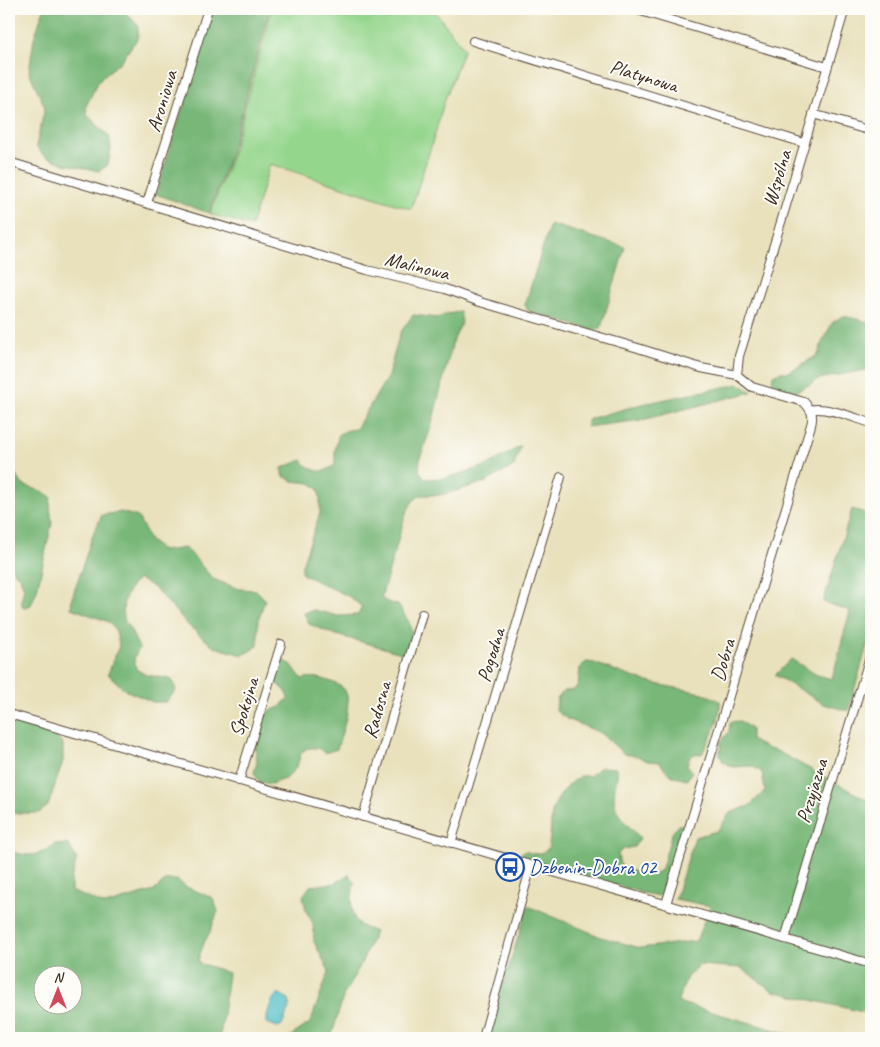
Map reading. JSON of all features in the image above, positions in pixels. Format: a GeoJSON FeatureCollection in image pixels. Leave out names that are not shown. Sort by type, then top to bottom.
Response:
{"type":"FeatureCollection","features":[{"type":"Feature","properties":{"kind":"street","name":"Aroniowa"},"geometry":{"type":"LineString","coordinates":[[146,203],[208,9]]}},
{"type":"Feature","properties":{"kind":"street"},"geometry":{"type":"LineString","coordinates":[[634,9],[827,67]]}},
{"type":"Feature","properties":{"kind":"street","name":"Wspólna"},"geometry":{"type":"LineString","coordinates":[[737,375],[739,356],[845,9]]}},
{"type":"Feature","properties":{"kind":"street","name":"Platynowa"},"geometry":{"type":"LineString","coordinates":[[473,41],[804,143]]}},
{"type":"Feature","properties":{"kind":"street"},"geometry":{"type":"LineString","coordinates":[[813,114],[871,131]]}},
{"type":"Feature","properties":{"kind":"street","name":"Malinowa"},"geometry":{"type":"LineString","coordinates":[[9,162],[350,265],[445,289],[480,302],[701,368],[737,375],[752,387],[804,402],[811,410],[825,409],[871,423]]}},
{"type":"Feature","properties":{"kind":"street","name":"Dobra"},"geometry":{"type":"LineString","coordinates":[[666,904],[811,425],[813,416],[811,410]]}},
{"type":"Feature","properties":{"kind":"street","name":"Pogodna"},"geometry":{"type":"LineString","coordinates":[[451,843],[562,477]]}},
{"type":"Feature","properties":{"kind":"street","name":"Radosna"},"geometry":{"type":"LineString","coordinates":[[363,816],[422,614]]}},
{"type":"Feature","properties":{"kind":"street","name":"Spokojna"},"geometry":{"type":"LineString","coordinates":[[239,780],[281,644]]}},
{"type":"Feature","properties":{"kind":"street","name":"Przyjazna"},"geometry":{"type":"LineString","coordinates":[[785,939],[871,653]]}},
{"type":"Feature","properties":{"kind":"street"},"geometry":{"type":"LineString","coordinates":[[9,714],[871,964]]}},
{"type":"Feature","properties":{"kind":"street"},"geometry":{"type":"LineString","coordinates":[[483,1038],[531,866]]}},
{"type":"Feature","properties":{"kind":"green space"},"geometry":{"type":"Polygon","coordinates":[[[44,9],[122,9],[138,25],[138,38],[120,62],[99,80],[86,106],[87,115],[109,136],[111,148],[108,165],[99,171],[65,164],[44,156],[36,146],[45,107],[29,72],[34,38],[44,9]]]}},
{"type":"Feature","properties":{"kind":"green space"},"geometry":{"type":"Polygon","coordinates":[[[213,9],[270,9],[231,153],[209,213],[156,194],[213,9]]]}},
{"type":"Feature","properties":{"kind":"green space"},"geometry":{"type":"Polygon","coordinates":[[[272,9],[433,9],[464,49],[444,102],[411,209],[270,164],[251,226],[210,214],[233,152],[272,9]]]}},
{"type":"Feature","properties":{"kind":"green space"},"geometry":{"type":"Polygon","coordinates":[[[550,224],[625,247],[601,328],[595,331],[528,311],[525,305],[550,224]]]}},
{"type":"Feature","properties":{"kind":"green space"},"geometry":{"type":"Polygon","coordinates":[[[460,312],[462,322],[453,341],[431,427],[420,459],[419,471],[427,479],[446,478],[486,466],[521,446],[514,466],[486,482],[441,495],[421,495],[413,501],[406,513],[381,598],[398,605],[409,622],[412,633],[405,654],[333,634],[309,624],[304,613],[314,610],[338,616],[358,615],[362,607],[350,597],[302,574],[302,565],[320,513],[320,498],[318,488],[310,483],[292,481],[282,475],[282,468],[302,460],[308,467],[317,471],[324,471],[335,465],[335,450],[339,434],[356,429],[388,376],[400,333],[413,315],[438,318],[460,312]]]}},
{"type":"Feature","properties":{"kind":"green space"},"geometry":{"type":"Polygon","coordinates":[[[843,316],[871,323],[871,369],[819,379],[796,391],[772,386],[773,375],[789,372],[818,355],[823,340],[833,322],[843,316]]]}},
{"type":"Feature","properties":{"kind":"green space"},"geometry":{"type":"Polygon","coordinates":[[[739,384],[752,392],[642,420],[586,427],[589,419],[638,405],[739,384]]]}},
{"type":"Feature","properties":{"kind":"green space"},"geometry":{"type":"Polygon","coordinates":[[[9,460],[15,474],[23,485],[44,492],[51,497],[52,523],[37,590],[31,605],[23,608],[21,601],[24,588],[20,578],[9,566],[9,460]]]}},
{"type":"Feature","properties":{"kind":"green space"},"geometry":{"type":"Polygon","coordinates":[[[852,509],[871,515],[871,633],[848,711],[824,704],[775,675],[791,659],[817,675],[832,679],[850,611],[823,602],[852,509]]]}},
{"type":"Feature","properties":{"kind":"green space"},"geometry":{"type":"Polygon","coordinates":[[[121,512],[138,517],[150,541],[163,551],[186,548],[213,579],[239,589],[256,590],[265,599],[258,622],[258,646],[243,655],[214,647],[189,626],[155,588],[139,579],[132,585],[124,600],[123,613],[125,622],[139,648],[134,658],[136,669],[146,675],[172,679],[176,690],[166,702],[153,702],[125,690],[108,674],[119,646],[116,631],[109,622],[71,608],[72,598],[93,534],[102,515],[121,512]]]}},
{"type":"Feature","properties":{"kind":"green space"},"geometry":{"type":"Polygon","coordinates":[[[282,660],[291,664],[302,679],[319,678],[342,687],[348,701],[344,727],[337,749],[325,753],[318,748],[307,748],[301,753],[297,766],[287,778],[271,784],[260,782],[254,773],[257,762],[255,745],[267,712],[280,707],[288,698],[286,691],[275,682],[276,669],[282,660]]]}},
{"type":"Feature","properties":{"kind":"green space"},"geometry":{"type":"Polygon","coordinates":[[[586,662],[594,663],[648,682],[697,692],[720,701],[717,721],[702,754],[694,754],[689,759],[687,765],[692,771],[687,780],[671,775],[660,762],[647,761],[640,757],[624,754],[601,733],[567,719],[556,711],[557,699],[564,691],[574,690],[578,685],[580,668],[586,662]]]}},
{"type":"Feature","properties":{"kind":"green space"},"geometry":{"type":"Polygon","coordinates":[[[9,721],[54,734],[63,744],[63,761],[48,806],[39,813],[9,812],[9,721]]]}},
{"type":"Feature","properties":{"kind":"green space"},"geometry":{"type":"Polygon","coordinates":[[[740,721],[751,729],[751,740],[770,750],[773,749],[871,802],[871,1014],[773,991],[741,968],[700,965],[687,977],[677,1002],[803,1038],[486,1038],[528,906],[601,937],[640,948],[696,941],[710,906],[675,899],[695,837],[717,831],[730,813],[749,806],[765,791],[762,772],[752,766],[733,767],[723,762],[720,754],[721,741],[729,732],[730,722],[740,721]]]}},
{"type":"Feature","properties":{"kind":"green space"},"geometry":{"type":"Polygon","coordinates":[[[601,767],[616,768],[614,796],[617,810],[624,821],[640,838],[634,847],[623,849],[618,854],[620,865],[635,872],[653,875],[662,869],[671,835],[678,825],[683,825],[685,831],[665,891],[659,896],[521,858],[521,853],[526,851],[538,854],[548,849],[552,813],[559,797],[580,776],[590,776],[601,767]]]}},
{"type":"Feature","properties":{"kind":"green space"},"geometry":{"type":"Polygon","coordinates":[[[55,844],[69,845],[77,860],[71,878],[71,891],[105,905],[154,891],[166,880],[177,880],[186,887],[213,898],[218,911],[198,960],[200,964],[228,973],[221,1031],[218,1038],[9,1038],[9,851],[33,855],[55,844]]]}},
{"type":"Feature","properties":{"kind":"green space"},"geometry":{"type":"Polygon","coordinates":[[[349,875],[355,882],[352,893],[352,910],[356,921],[365,928],[375,932],[360,966],[344,994],[331,1038],[288,1038],[310,1023],[329,971],[314,942],[313,923],[306,911],[303,896],[310,886],[335,883],[349,875]]]}},
{"type":"Feature","properties":{"kind":"water"},"geometry":{"type":"Polygon","coordinates":[[[277,994],[289,999],[290,1005],[282,1026],[277,1027],[267,1023],[267,1019],[271,1003],[277,994]]]}},
{"type":"Feature","properties":{"kind":"place","name":"Dzbenin-Dobra 02"},"geometry":{"type":"Point","coordinates":[510,867]}}]}
